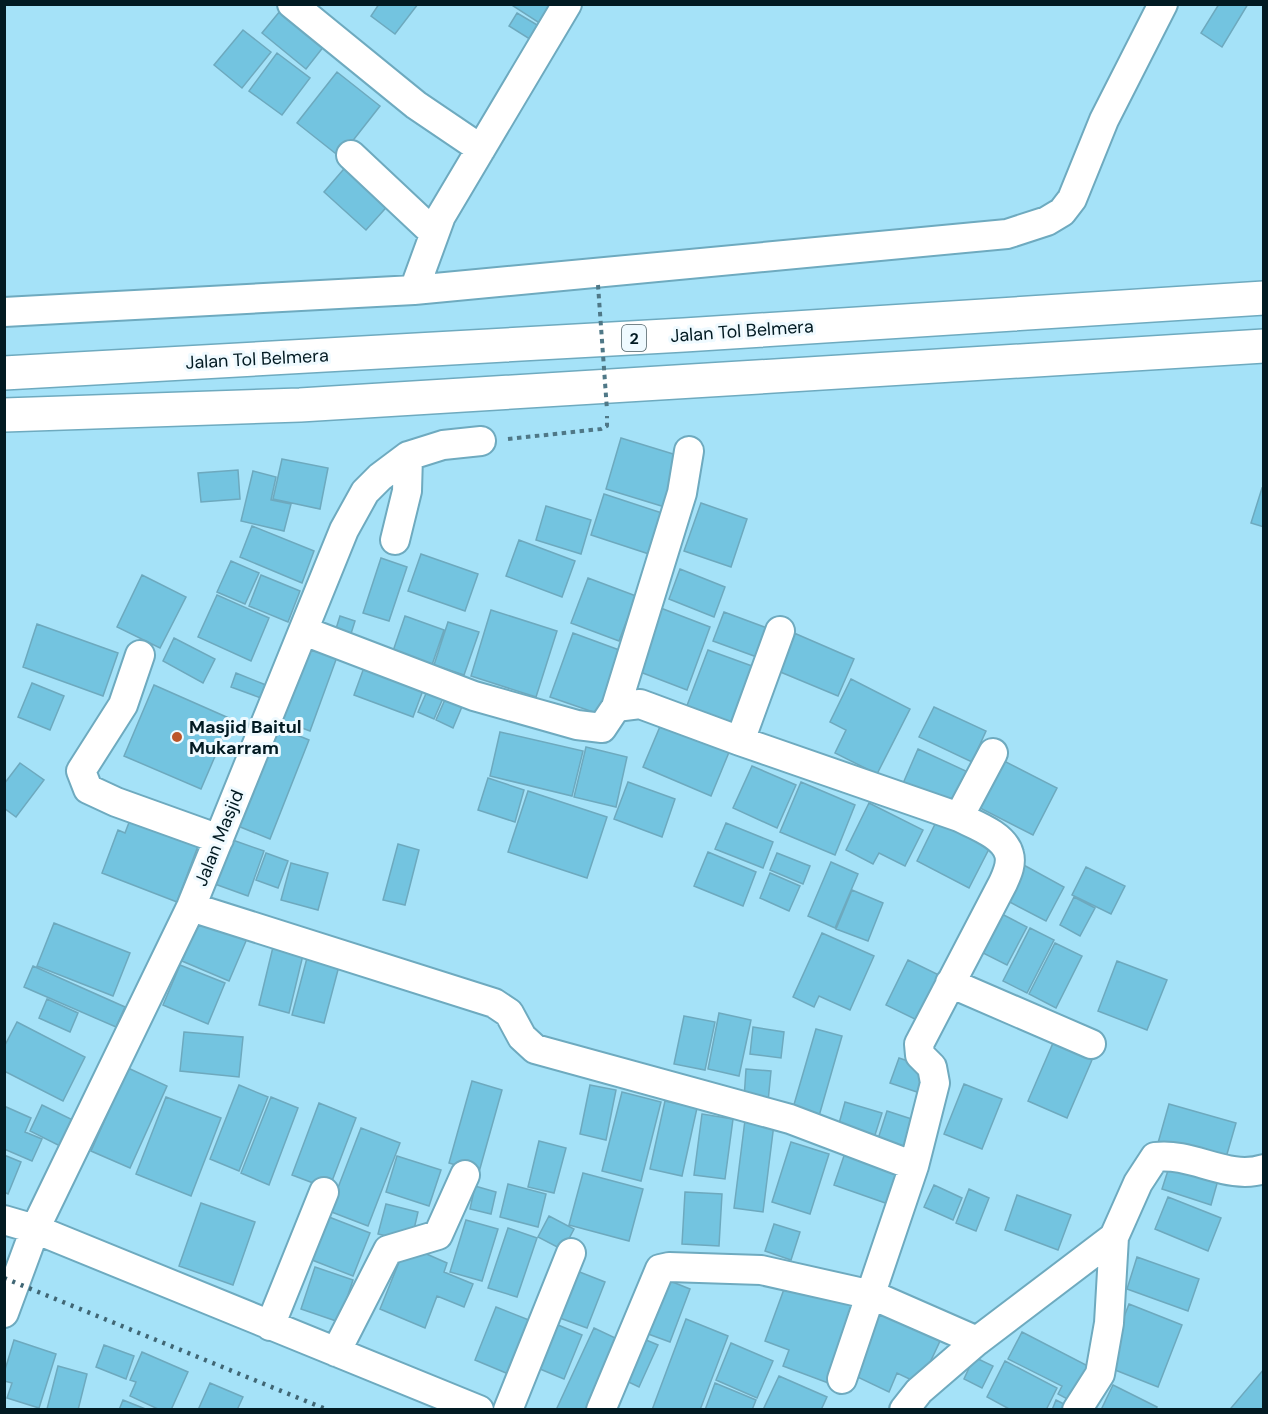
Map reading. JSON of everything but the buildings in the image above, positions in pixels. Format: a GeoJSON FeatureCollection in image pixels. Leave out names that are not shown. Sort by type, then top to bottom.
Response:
{"type":"FeatureCollection","features":[{"type":"Feature","properties":{"kind":"highway","name":"Jalan Tol Belmera"},"geometry":{"type":"LineString","coordinates":[[4,373],[684,335],[1263,298]]}},
{"type":"Feature","properties":{"kind":"highway"},"geometry":{"type":"LineString","coordinates":[[4,415],[300,405],[1263,346]]}},
{"type":"Feature","properties":{"kind":"street"},"geometry":{"type":"LineString","coordinates":[[292,4],[416,105],[481,149]]}},
{"type":"Feature","properties":{"kind":"street"},"geometry":{"type":"LineString","coordinates":[[414,290],[434,232],[567,4]]}},
{"type":"Feature","properties":{"kind":"street"},"geometry":{"type":"LineString","coordinates":[[4,312],[414,290],[761,263],[1007,234],[1047,221],[1062,212],[1072,199],[1104,120],[1163,4]]}},
{"type":"Feature","properties":{"kind":"street"},"geometry":{"type":"LineString","coordinates":[[351,155],[434,232]]}},
{"type":"Feature","properties":{"kind":"street"},"geometry":{"type":"LineString","coordinates":[[395,540],[407,490],[408,456],[443,446],[481,441]]}},
{"type":"Feature","properties":{"kind":"street"},"geometry":{"type":"LineString","coordinates":[[304,631],[474,696],[577,725],[602,728],[616,707],[682,493],[689,451]]}},
{"type":"Feature","properties":{"kind":"street","name":"Jalan Masjid"},"geometry":{"type":"LineString","coordinates":[[4,1313],[35,1229],[191,907],[344,530],[365,492],[380,477],[408,456]]}},
{"type":"Feature","properties":{"kind":"street"},"geometry":{"type":"LineString","coordinates":[[740,741],[780,631]]}},
{"type":"Feature","properties":{"kind":"street"},"geometry":{"type":"LineString","coordinates":[[140,655],[123,705],[81,771],[88,789],[116,802],[219,839]]}},
{"type":"Feature","properties":{"kind":"street"},"geometry":{"type":"LineString","coordinates":[[616,707],[640,704],[959,817],[992,834],[1004,844],[1010,855],[1009,868],[1003,883],[919,1044],[920,1055],[932,1067],[935,1083],[914,1166],[842,1379]]}},
{"type":"Feature","properties":{"kind":"street"},"geometry":{"type":"LineString","coordinates":[[959,817],[993,753]]}},
{"type":"Feature","properties":{"kind":"street"},"geometry":{"type":"LineString","coordinates":[[191,907],[494,1003],[509,1013],[522,1037],[535,1049],[790,1119],[914,1166]]}},
{"type":"Feature","properties":{"kind":"street"},"geometry":{"type":"LineString","coordinates":[[950,983],[1091,1044]]}},
{"type":"Feature","properties":{"kind":"street"},"geometry":{"type":"LineString","coordinates":[[1077,1410],[1100,1374],[1109,1323],[1114,1237],[1138,1183],[1155,1157],[1179,1157],[1233,1172],[1251,1173],[1263,1169]]}},
{"type":"Feature","properties":{"kind":"street"},"geometry":{"type":"LineString","coordinates":[[336,1352],[388,1250],[438,1235],[465,1175]]}},
{"type":"Feature","properties":{"kind":"street"},"geometry":{"type":"LineString","coordinates":[[270,1326],[324,1192]]}},
{"type":"Feature","properties":{"kind":"street"},"geometry":{"type":"LineString","coordinates":[[4,1220],[35,1229],[479,1410]]}},
{"type":"Feature","properties":{"kind":"street"},"geometry":{"type":"LineString","coordinates":[[904,1410],[919,1391],[977,1341],[1114,1237]]}},
{"type":"Feature","properties":{"kind":"street"},"geometry":{"type":"LineString","coordinates":[[508,1410],[571,1252]]}},
{"type":"Feature","properties":{"kind":"street"},"geometry":{"type":"LineString","coordinates":[[601,1410],[660,1269],[669,1267],[761,1270],[872,1295],[977,1341]]}},
{"type":"Feature","properties":{"kind":"path"},"geometry":{"type":"LineString","coordinates":[[481,441],[601,429],[607,426],[598,285]]}},
{"type":"Feature","properties":{"kind":"railway"},"geometry":{"type":"LineString","coordinates":[[4,1278],[328,1410]]}},
{"type":"Feature","properties":{"kind":"place","name":"Masjid Baitul Mukarram"},"geometry":{"type":"Point","coordinates":[177,737]}}]}
